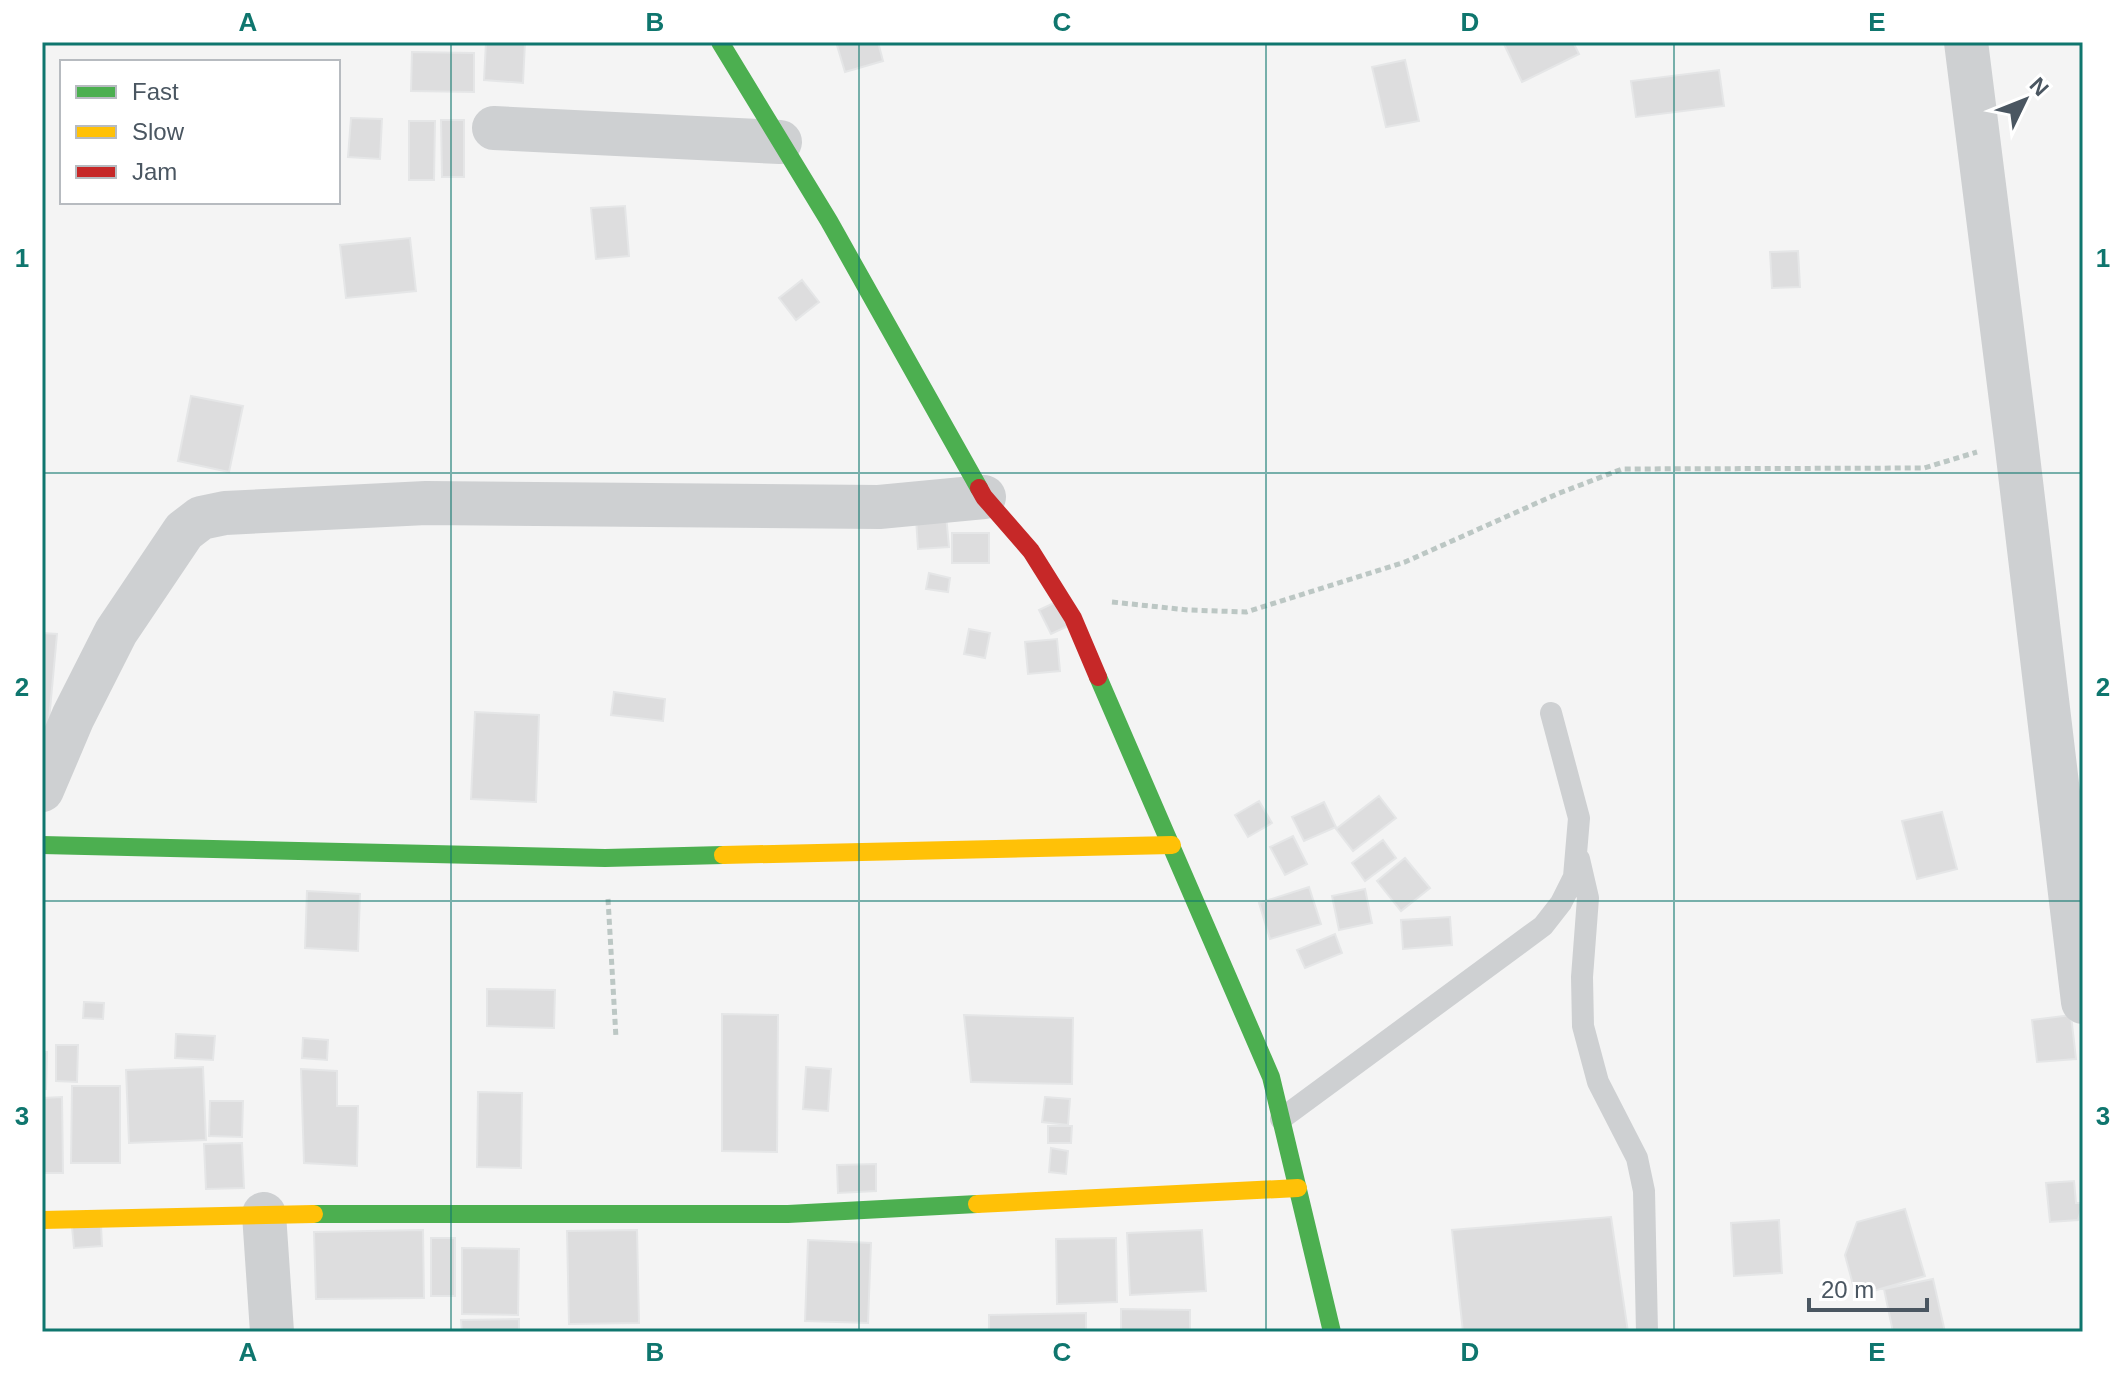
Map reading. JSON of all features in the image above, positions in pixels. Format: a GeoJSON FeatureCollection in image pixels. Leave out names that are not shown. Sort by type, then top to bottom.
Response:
{"type":"FeatureCollection","features":[{"type":"Feature","properties":{"kind":"street"},"geometry":{"type":"LineString","coordinates":[[720,42],[829,221],[984,497],[1031,551],[1073,618],[1271,1077],[1332,1332]]}},
{"type":"Feature","properties":{"kind":"street"},"geometry":{"type":"LineString","coordinates":[[1966,42],[2083,1002]]}},
{"type":"Feature","properties":{"kind":"street"},"geometry":{"type":"LineString","coordinates":[[494,128],[780,142]]}},
{"type":"Feature","properties":{"kind":"street"},"geometry":{"type":"LineString","coordinates":[[42,790],[73,717],[116,632],[184,531],[201,518],[225,513],[426,503],[879,507],[984,497]]}},
{"type":"Feature","properties":{"kind":"street"},"geometry":{"type":"LineString","coordinates":[[42,845],[605,858],[1172,845]]}},
{"type":"Feature","properties":{"kind":"street"},"geometry":{"type":"LineString","coordinates":[[42,1220],[264,1214],[788,1214],[1298,1188]]}},
{"type":"Feature","properties":{"kind":"street"},"geometry":{"type":"LineString","coordinates":[[264,1214],[272,1332]]}},
{"type":"Feature","properties":{"kind":"lane"},"geometry":{"type":"LineString","coordinates":[[1281,1119],[1543,926],[1561,903],[1574,877],[1579,818],[1551,713]]}},
{"type":"Feature","properties":{"kind":"lane"},"geometry":{"type":"LineString","coordinates":[[1577,848],[1588,898],[1582,977],[1583,1026],[1598,1082],[1637,1158],[1644,1191],[1647,1332]]}},
{"type":"Feature","properties":{"kind":"path"},"geometry":{"type":"LineString","coordinates":[[1063,602],[1125,602],[1188,610],[1246,612],[1405,562],[1557,494],[1622,469],[1924,468],[2016,440]]}},
{"type":"Feature","properties":{"kind":"path"},"geometry":{"type":"LineString","coordinates":[[605,858],[616,1038]]}},
{"type":"Feature","properties":{"kind":"building"},"geometry":{"type":"Polygon","coordinates":[[[486,42],[525,42],[523,83],[484,80],[486,42]]]}},
{"type":"Feature","properties":{"kind":"building"},"geometry":{"type":"Polygon","coordinates":[[[836,42],[878,42],[883,61],[845,72],[836,42]]]}},
{"type":"Feature","properties":{"kind":"building"},"geometry":{"type":"Polygon","coordinates":[[[1503,42],[1573,42],[1579,54],[1522,82],[1503,42]]]}},
{"type":"Feature","properties":{"kind":"building"},"geometry":{"type":"Polygon","coordinates":[[[412,52],[474,53],[474,92],[411,91],[412,52]]]}},
{"type":"Feature","properties":{"kind":"building"},"geometry":{"type":"Polygon","coordinates":[[[1405,60],[1419,121],[1386,127],[1372,67],[1405,60]]]}},
{"type":"Feature","properties":{"kind":"building"},"geometry":{"type":"Polygon","coordinates":[[[1719,70],[1724,106],[1636,117],[1631,81],[1719,70]]]}},
{"type":"Feature","properties":{"kind":"building"},"geometry":{"type":"Polygon","coordinates":[[[351,118],[382,119],[380,159],[348,157],[351,118]]]}},
{"type":"Feature","properties":{"kind":"building"},"geometry":{"type":"Polygon","coordinates":[[[441,120],[464,120],[464,177],[442,177],[441,120]]]}},
{"type":"Feature","properties":{"kind":"building"},"geometry":{"type":"Polygon","coordinates":[[[409,121],[435,121],[434,180],[409,180],[409,121]]]}},
{"type":"Feature","properties":{"kind":"building"},"geometry":{"type":"Polygon","coordinates":[[[625,206],[629,256],[596,259],[591,208],[625,206]]]}},
{"type":"Feature","properties":{"kind":"building"},"geometry":{"type":"Polygon","coordinates":[[[410,238],[416,291],[346,298],[340,245],[410,238]]]}},
{"type":"Feature","properties":{"kind":"building"},"geometry":{"type":"Polygon","coordinates":[[[1798,251],[1800,287],[1772,288],[1770,252],[1798,251]]]}},
{"type":"Feature","properties":{"kind":"building"},"geometry":{"type":"Polygon","coordinates":[[[802,280],[819,302],[796,320],[779,298],[802,280]]]}},
{"type":"Feature","properties":{"kind":"building"},"geometry":{"type":"Polygon","coordinates":[[[191,396],[243,406],[229,472],[178,461],[191,396]]]}},
{"type":"Feature","properties":{"kind":"building"},"geometry":{"type":"Polygon","coordinates":[[[946,515],[949,547],[918,549],[916,518],[946,515]]]}},
{"type":"Feature","properties":{"kind":"building"},"geometry":{"type":"Polygon","coordinates":[[[952,533],[989,533],[989,563],[952,563],[952,533]]]}},
{"type":"Feature","properties":{"kind":"building"},"geometry":{"type":"Polygon","coordinates":[[[929,573],[950,578],[948,592],[926,589],[929,573]]]}},
{"type":"Feature","properties":{"kind":"building"},"geometry":{"type":"Polygon","coordinates":[[[1058,601],[1070,625],[1051,634],[1039,610],[1058,601]]]}},
{"type":"Feature","properties":{"kind":"building"},"geometry":{"type":"Polygon","coordinates":[[[969,629],[990,633],[985,658],[964,654],[969,629]]]}},
{"type":"Feature","properties":{"kind":"building"},"geometry":{"type":"Polygon","coordinates":[[[42,633],[57,634],[47,742],[42,742],[42,633]]]}},
{"type":"Feature","properties":{"kind":"building"},"geometry":{"type":"Polygon","coordinates":[[[1057,639],[1060,671],[1028,674],[1025,642],[1057,639]]]}},
{"type":"Feature","properties":{"kind":"building"},"geometry":{"type":"Polygon","coordinates":[[[614,692],[665,699],[663,721],[611,715],[614,692]]]}},
{"type":"Feature","properties":{"kind":"building"},"geometry":{"type":"Polygon","coordinates":[[[475,712],[539,715],[536,802],[471,799],[475,712]]]}},
{"type":"Feature","properties":{"kind":"building"},"geometry":{"type":"Polygon","coordinates":[[[1379,796],[1396,818],[1353,851],[1336,829],[1379,796]]]}},
{"type":"Feature","properties":{"kind":"building"},"geometry":{"type":"Polygon","coordinates":[[[1259,801],[1272,823],[1248,837],[1235,815],[1259,801]]]}},
{"type":"Feature","properties":{"kind":"building"},"geometry":{"type":"Polygon","coordinates":[[[1324,802],[1336,827],[1304,841],[1292,817],[1324,802]]]}},
{"type":"Feature","properties":{"kind":"building"},"geometry":{"type":"Polygon","coordinates":[[[1942,812],[1957,869],[1917,879],[1902,821],[1942,812]]]}},
{"type":"Feature","properties":{"kind":"building"},"geometry":{"type":"Polygon","coordinates":[[[1293,836],[1307,864],[1285,875],[1270,847],[1293,836]]]}},
{"type":"Feature","properties":{"kind":"building"},"geometry":{"type":"Polygon","coordinates":[[[1383,840],[1396,858],[1365,881],[1352,863],[1383,840]]]}},
{"type":"Feature","properties":{"kind":"building"},"geometry":{"type":"Polygon","coordinates":[[[1405,858],[1430,888],[1401,911],[1377,881],[1405,858]]]}},
{"type":"Feature","properties":{"kind":"building"},"geometry":{"type":"Polygon","coordinates":[[[1309,887],[1321,924],[1270,939],[1259,903],[1309,887]]]}},
{"type":"Feature","properties":{"kind":"building"},"geometry":{"type":"Polygon","coordinates":[[[1365,889],[1372,923],[1339,930],[1332,896],[1365,889]]]}},
{"type":"Feature","properties":{"kind":"building"},"geometry":{"type":"Polygon","coordinates":[[[307,891],[360,894],[358,951],[305,948],[307,891]]]}},
{"type":"Feature","properties":{"kind":"building"},"geometry":{"type":"Polygon","coordinates":[[[1450,917],[1452,945],[1403,949],[1401,920],[1450,917]]]}},
{"type":"Feature","properties":{"kind":"building"},"geometry":{"type":"Polygon","coordinates":[[[1335,934],[1342,953],[1305,968],[1297,950],[1335,934]]]}},
{"type":"Feature","properties":{"kind":"building"},"geometry":{"type":"Polygon","coordinates":[[[487,989],[555,990],[554,1028],[487,1026],[487,989]]]}},
{"type":"Feature","properties":{"kind":"building"},"geometry":{"type":"Polygon","coordinates":[[[84,1002],[104,1003],[103,1019],[83,1018],[84,1002]]]}},
{"type":"Feature","properties":{"kind":"building"},"geometry":{"type":"Polygon","coordinates":[[[722,1014],[778,1015],[777,1152],[722,1151],[722,1014]]]}},
{"type":"Feature","properties":{"kind":"building"},"geometry":{"type":"Polygon","coordinates":[[[964,1015],[1073,1018],[1072,1084],[971,1082],[964,1015]]]}},
{"type":"Feature","properties":{"kind":"building"},"geometry":{"type":"Polygon","coordinates":[[[2071,1015],[2076,1059],[2037,1062],[2032,1020],[2071,1015]]]}},
{"type":"Feature","properties":{"kind":"building"},"geometry":{"type":"Polygon","coordinates":[[[176,1034],[215,1036],[213,1060],[175,1058],[176,1034]]]}},
{"type":"Feature","properties":{"kind":"building"},"geometry":{"type":"Polygon","coordinates":[[[303,1038],[328,1040],[327,1060],[302,1058],[303,1038]]]}},
{"type":"Feature","properties":{"kind":"building"},"geometry":{"type":"Polygon","coordinates":[[[56,1045],[78,1045],[77,1082],[56,1081],[56,1045]]]}},
{"type":"Feature","properties":{"kind":"building"},"geometry":{"type":"Polygon","coordinates":[[[42,1052],[47,1052],[46,1089],[42,1089],[42,1052]]]}},
{"type":"Feature","properties":{"kind":"building"},"geometry":{"type":"Polygon","coordinates":[[[203,1067],[206,1140],[129,1143],[126,1070],[203,1067]]]}},
{"type":"Feature","properties":{"kind":"building"},"geometry":{"type":"Polygon","coordinates":[[[806,1067],[831,1069],[828,1111],[803,1109],[806,1067]]]}},
{"type":"Feature","properties":{"kind":"building"},"geometry":{"type":"Polygon","coordinates":[[[301,1069],[337,1071],[337,1106],[358,1106],[357,1166],[304,1163],[301,1069]]]}},
{"type":"Feature","properties":{"kind":"building"},"geometry":{"type":"Polygon","coordinates":[[[72,1086],[120,1086],[120,1163],[71,1163],[72,1086]]]}},
{"type":"Feature","properties":{"kind":"building"},"geometry":{"type":"Polygon","coordinates":[[[478,1092],[522,1093],[521,1168],[477,1167],[478,1092]]]}},
{"type":"Feature","properties":{"kind":"building"},"geometry":{"type":"Polygon","coordinates":[[[62,1097],[63,1173],[42,1173],[42,1098],[62,1097]]]}},
{"type":"Feature","properties":{"kind":"building"},"geometry":{"type":"Polygon","coordinates":[[[1045,1097],[1070,1099],[1068,1125],[1042,1122],[1045,1097]]]}},
{"type":"Feature","properties":{"kind":"building"},"geometry":{"type":"Polygon","coordinates":[[[210,1101],[243,1101],[242,1137],[209,1136],[210,1101]]]}},
{"type":"Feature","properties":{"kind":"building"},"geometry":{"type":"Polygon","coordinates":[[[1048,1126],[1072,1126],[1071,1143],[1048,1143],[1048,1126]]]}},
{"type":"Feature","properties":{"kind":"building"},"geometry":{"type":"Polygon","coordinates":[[[242,1143],[244,1188],[206,1189],[204,1144],[242,1143]]]}},
{"type":"Feature","properties":{"kind":"building"},"geometry":{"type":"Polygon","coordinates":[[[1051,1148],[1068,1151],[1066,1174],[1049,1172],[1051,1148]]]}},
{"type":"Feature","properties":{"kind":"building"},"geometry":{"type":"Polygon","coordinates":[[[876,1164],[876,1191],[838,1193],[837,1165],[876,1164]]]}},
{"type":"Feature","properties":{"kind":"building"},"geometry":{"type":"Polygon","coordinates":[[[2074,1181],[2076,1203],[2083,1203],[2078,1220],[2050,1222],[2046,1183],[2074,1181]]]}},
{"type":"Feature","properties":{"kind":"building"},"geometry":{"type":"Polygon","coordinates":[[[1905,1209],[1925,1276],[1856,1296],[1845,1255],[1857,1222],[1905,1209]]]}},
{"type":"Feature","properties":{"kind":"building"},"geometry":{"type":"Polygon","coordinates":[[[1611,1217],[1628,1332],[1463,1332],[1452,1230],[1611,1217]]]}},
{"type":"Feature","properties":{"kind":"building"},"geometry":{"type":"Polygon","coordinates":[[[1779,1220],[1782,1273],[1734,1276],[1731,1223],[1779,1220]]]}},
{"type":"Feature","properties":{"kind":"building"},"geometry":{"type":"Polygon","coordinates":[[[101,1225],[102,1246],[74,1248],[72,1227],[101,1225]]]}},
{"type":"Feature","properties":{"kind":"building"},"geometry":{"type":"Polygon","coordinates":[[[423,1230],[424,1298],[316,1299],[314,1232],[423,1230]]]}},
{"type":"Feature","properties":{"kind":"building"},"geometry":{"type":"Polygon","coordinates":[[[637,1230],[639,1323],[569,1324],[567,1231],[637,1230]]]}},
{"type":"Feature","properties":{"kind":"building"},"geometry":{"type":"Polygon","coordinates":[[[1202,1230],[1206,1291],[1130,1295],[1127,1233],[1202,1230]]]}},
{"type":"Feature","properties":{"kind":"building"},"geometry":{"type":"Polygon","coordinates":[[[431,1238],[455,1238],[455,1296],[431,1296],[431,1238]]]}},
{"type":"Feature","properties":{"kind":"building"},"geometry":{"type":"Polygon","coordinates":[[[1116,1238],[1117,1302],[1057,1304],[1056,1239],[1116,1238]]]}},
{"type":"Feature","properties":{"kind":"building"},"geometry":{"type":"Polygon","coordinates":[[[808,1240],[871,1243],[868,1323],[805,1321],[808,1240]]]}},
{"type":"Feature","properties":{"kind":"building"},"geometry":{"type":"Polygon","coordinates":[[[462,1248],[519,1249],[518,1315],[462,1314],[462,1248]]]}},
{"type":"Feature","properties":{"kind":"building"},"geometry":{"type":"Polygon","coordinates":[[[1933,1279],[1945,1332],[1893,1332],[1884,1289],[1933,1279]]]}},
{"type":"Feature","properties":{"kind":"building"},"geometry":{"type":"Polygon","coordinates":[[[1121,1309],[1190,1310],[1190,1332],[1121,1332],[1121,1309]]]}},
{"type":"Feature","properties":{"kind":"building"},"geometry":{"type":"Polygon","coordinates":[[[1086,1313],[1086,1332],[989,1332],[989,1315],[1086,1313]]]}},
{"type":"Feature","properties":{"kind":"building"},"geometry":{"type":"Polygon","coordinates":[[[519,1319],[519,1332],[462,1332],[461,1320],[519,1319]]]}},
{"type":"Feature","properties":{"kind":"traffic: fast"},"geometry":{"type":"LineString","coordinates":[[720,42],[829,221],[979,488]]}},
{"type":"Feature","properties":{"kind":"traffic: fast"},"geometry":{"type":"LineString","coordinates":[[1098,677],[1271,1077],[1332,1332]]}},
{"type":"Feature","properties":{"kind":"traffic: fast"},"geometry":{"type":"LineString","coordinates":[[42,845],[605,858],[723,855]]}},
{"type":"Feature","properties":{"kind":"traffic: fast"},"geometry":{"type":"LineString","coordinates":[[314,1214],[788,1214],[977,1204]]}},
{"type":"Feature","properties":{"kind":"traffic: slow"},"geometry":{"type":"LineString","coordinates":[[723,855],[1172,845]]}},
{"type":"Feature","properties":{"kind":"traffic: slow"},"geometry":{"type":"LineString","coordinates":[[977,1204],[1298,1188]]}},
{"type":"Feature","properties":{"kind":"traffic: slow"},"geometry":{"type":"LineString","coordinates":[[42,1220],[314,1214]]}},
{"type":"Feature","properties":{"kind":"traffic: jam"},"geometry":{"type":"LineString","coordinates":[[979,488],[1031,551],[1073,618],[1098,677]]}}]}
